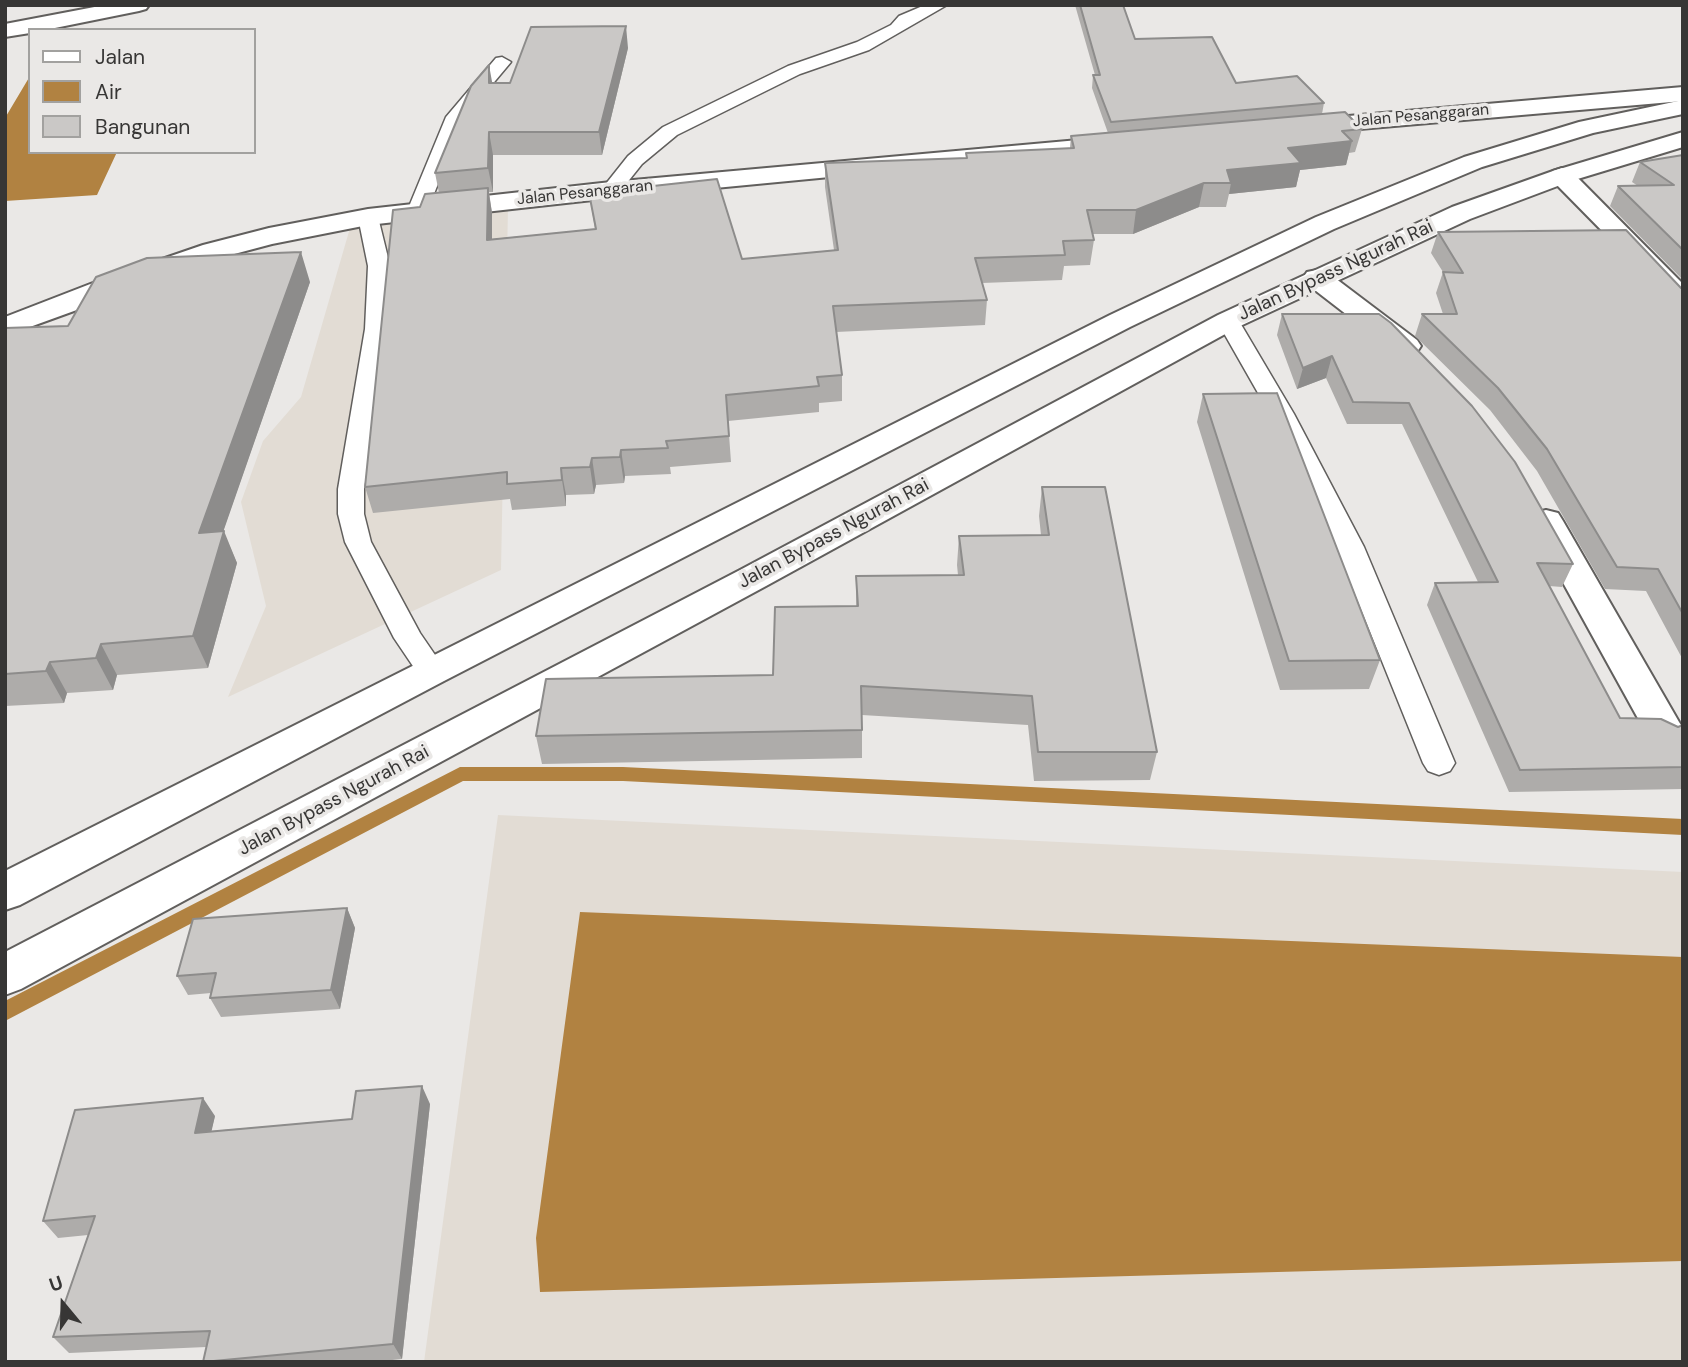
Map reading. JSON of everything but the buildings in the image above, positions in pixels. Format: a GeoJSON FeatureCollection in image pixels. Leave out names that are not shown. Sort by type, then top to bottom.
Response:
{"type":"FeatureCollection","features":[{"type":"Feature","properties":{"kind":"main road"},"geometry":{"type":"LineString","coordinates":[[5,31],[139,5]]}},
{"type":"Feature","properties":{"kind":"main road","name":"Jalan Pesanggaran"},"geometry":{"type":"LineString","coordinates":[[1271,130],[1683,94]]}},
{"type":"Feature","properties":{"kind":"main road"},"geometry":{"type":"LineString","coordinates":[[5,891],[1108,327],[1325,223],[1473,162],[1588,127],[1683,107]]}},
{"type":"Feature","properties":{"kind":"main road","name":"Jalan Bypass Ngurah Rai"},"geometry":{"type":"LineString","coordinates":[[5,975],[753,578],[1228,321],[1461,213],[1562,176],[1683,139]]}},
{"type":"Feature","properties":{"kind":"main road","name":"Jalan Pesanggaran"},"geometry":{"type":"LineString","coordinates":[[5,327],[108,286],[214,251],[269,236],[368,217],[418,209],[611,190],[1147,141]]}},
{"type":"Feature","properties":{"kind":"main road"},"geometry":{"type":"LineString","coordinates":[[1562,176],[1624,237],[1683,301]]}},
{"type":"Feature","properties":{"kind":"main road"},"geometry":{"type":"LineString","coordinates":[[1317,278],[1396,336],[1432,372]]}},
{"type":"Feature","properties":{"kind":"main road"},"geometry":{"type":"LineString","coordinates":[[1530,492],[1665,732]]}},
{"type":"Feature","properties":{"kind":"lane"},"geometry":{"type":"LineString","coordinates":[[611,190],[635,160],[670,131],[794,70],[863,46],[897,29],[905,20],[939,5]]}},
{"type":"Feature","properties":{"kind":"lane"},"geometry":{"type":"LineString","coordinates":[[418,209],[455,117],[502,62]]}},
{"type":"Feature","properties":{"kind":"lane"},"geometry":{"type":"LineString","coordinates":[[368,217],[379,266],[376,329],[351,489],[351,514],[358,542],[408,638],[431,671]]}},
{"type":"Feature","properties":{"kind":"lane"},"geometry":{"type":"LineString","coordinates":[[1228,321],[1282,414],[1350,547],[1439,763]]}},
{"type":"Feature","properties":{"kind":"shaded area"},"geometry":{"type":"Polygon","coordinates":[[[508,207],[501,570],[228,697],[266,606],[241,502],[263,441],[301,397],[350,228],[372,221],[508,207]]]}},
{"type":"Feature","properties":{"kind":"shaded area"},"geometry":{"type":"Polygon","coordinates":[[[498,815],[1683,872],[1683,1362],[424,1362],[498,815]]]}},
{"type":"Feature","properties":{"kind":"water"},"geometry":{"type":"Polygon","coordinates":[[[28,79],[28,154],[116,154],[97,195],[5,201],[5,118],[28,79]]]}},
{"type":"Feature","properties":{"kind":"water"},"geometry":{"type":"Polygon","coordinates":[[[580,912],[1683,957],[1683,1261],[540,1292],[536,1238],[580,912]]]}},
{"type":"Feature","properties":{"kind":"waterway"},"geometry":{"type":"LineString","coordinates":[[5,1012],[460,774],[623,774],[1683,827]]}}]}
